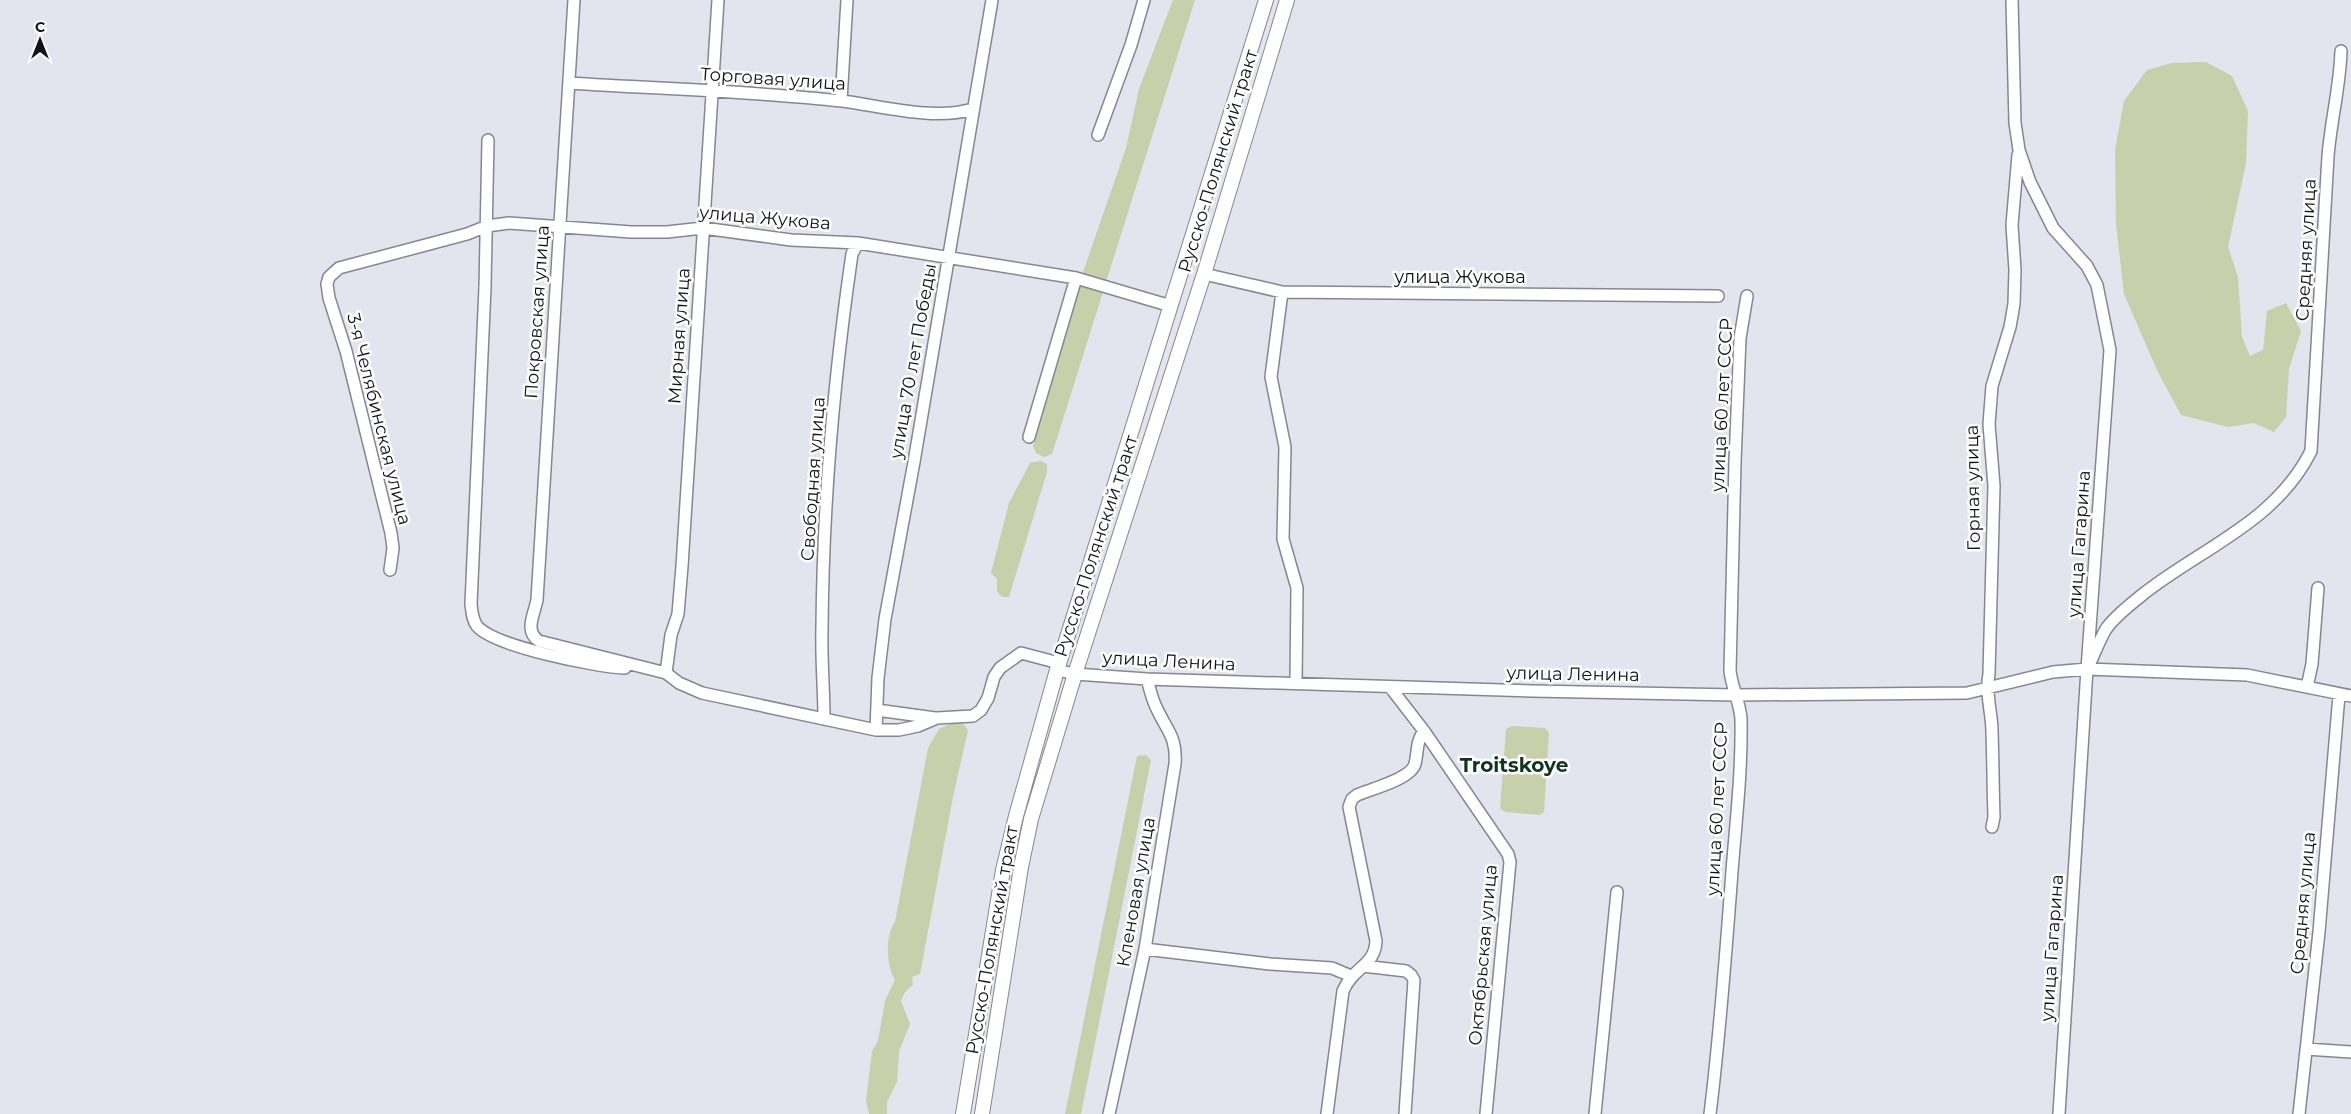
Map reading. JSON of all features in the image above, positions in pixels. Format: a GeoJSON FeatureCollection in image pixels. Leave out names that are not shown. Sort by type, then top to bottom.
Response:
{"type":"FeatureCollection","features":[{"type":"Feature","properties":{"kind":"main road","name":"Русско-Полянский тракт"},"geometry":{"type":"LineString","coordinates":[[963,1114],[1003,870],[1016,816],[1058,666],[1266,0]]}},
{"type":"Feature","properties":{"kind":"main road","name":"Русско-Полянский тракт"},"geometry":{"type":"LineString","coordinates":[[982,1114],[1021,867],[1031,819],[1075,674],[1204,274],[1287,0]]}},
{"type":"Feature","properties":{"kind":"street","name":"Покровская улица"},"geometry":{"type":"LineString","coordinates":[[574,0],[550,360],[537,600],[530,626],[534,637],[539,641],[644,668]]}},
{"type":"Feature","properties":{"kind":"street","name":"Мирная улица"},"geometry":{"type":"LineString","coordinates":[[666,673],[671,635],[678,614],[682,566],[718,0]]}},
{"type":"Feature","properties":{"kind":"street"},"geometry":{"type":"LineString","coordinates":[[842,101],[847,0]]}},
{"type":"Feature","properties":{"kind":"street","name":"улица 70 лет Победы"},"geometry":{"type":"LineString","coordinates":[[876,730],[885,619],[992,0]]}},
{"type":"Feature","properties":{"kind":"street"},"geometry":{"type":"LineString","coordinates":[[1098,135],[1144,0]]}},
{"type":"Feature","properties":{"kind":"street","name":"улица Гагарина"},"geometry":{"type":"LineString","coordinates":[[2012,0],[2015,123],[2019,150],[2030,182],[2053,228],[2087,266],[2097,285],[2110,350],[2087,669],[2059,1114]]}},
{"type":"Feature","properties":{"kind":"street","name":"Средняя улица"},"geometry":{"type":"LineString","coordinates":[[2087,669],[2107,628],[2125,609],[2162,580],[2261,515],[2282,495],[2298,474],[2311,451],[2328,156],[2330,131],[2341,79],[2341,51]]}},
{"type":"Feature","properties":{"kind":"street","name":"Торговая улица"},"geometry":{"type":"LineString","coordinates":[[569,83],[842,101],[903,110],[943,113],[963,112],[974,109]]}},
{"type":"Feature","properties":{"kind":"street"},"geometry":{"type":"LineString","coordinates":[[488,140],[472,618],[477,626],[491,637],[511,644],[607,667],[644,668],[666,673],[679,683],[702,693],[876,730],[899,730],[918,726],[937,718]]}},
{"type":"Feature","properties":{"kind":"street","name":"Горная улица"},"geometry":{"type":"LineString","coordinates":[[1992,827],[1994,817],[1991,716],[1986,687],[1989,664],[1994,486],[1989,424],[1992,386],[2010,327],[2014,304],[2015,270],[2012,225],[2019,150]]}},
{"type":"Feature","properties":{"kind":"street","name":"улица Жукова"},"geometry":{"type":"LineString","coordinates":[[329,277],[339,268],[467,234],[486,226],[509,223],[631,232],[667,232],[703,228],[791,240],[858,243],[949,256],[1076,278],[1171,306]]}},
{"type":"Feature","properties":{"kind":"street","name":"Свободная улица"},"geometry":{"type":"LineString","coordinates":[[824,719],[822,628],[830,458],[840,334],[852,254],[858,243]]}},
{"type":"Feature","properties":{"kind":"street","name":"улица Жукова"},"geometry":{"type":"LineString","coordinates":[[1204,274],[1282,292],[1718,296]]}},
{"type":"Feature","properties":{"kind":"street","name":"3-я Челябинская улица"},"geometry":{"type":"LineString","coordinates":[[329,277],[327,284],[330,298],[346,351],[391,533],[393,548],[390,570]]}},
{"type":"Feature","properties":{"kind":"street"},"geometry":{"type":"LineString","coordinates":[[1029,437],[1076,278]]}},
{"type":"Feature","properties":{"kind":"street"},"geometry":{"type":"LineString","coordinates":[[1282,292],[1271,377],[1285,447],[1283,539],[1297,588],[1296,683]]}},
{"type":"Feature","properties":{"kind":"street","name":"улица 60 лет СССР"},"geometry":{"type":"LineString","coordinates":[[1710,1114],[1722,1017],[1736,828],[1741,719],[1730,672],[1740,338],[1747,296]]}},
{"type":"Feature","properties":{"kind":"street"},"geometry":{"type":"LineString","coordinates":[[2308,687],[2312,664],[2318,588]]}},
{"type":"Feature","properties":{"kind":"street","name":"улица Ленина"},"geometry":{"type":"LineString","coordinates":[[937,718],[973,716],[981,710],[988,698],[994,676],[1010,659],[1021,653],[1075,674],[1147,679],[1390,687],[1735,695],[1967,693],[2053,672],[2087,669],[2248,675],[2345,696]]}},
{"type":"Feature","properties":{"kind":"street","name":"Кленовая улица"},"geometry":{"type":"LineString","coordinates":[[1110,1114],[1145,949],[1176,750],[1174,739],[1156,709],[1147,679]]}},
{"type":"Feature","properties":{"kind":"street","name":"Октябрьская улица"},"geometry":{"type":"LineString","coordinates":[[1390,687],[1424,731],[1506,848],[1510,862],[1486,1114]]}},
{"type":"Feature","properties":{"kind":"street"},"geometry":{"type":"LineString","coordinates":[[1967,693],[1978,697],[1985,703],[1991,716]]}},
{"type":"Feature","properties":{"kind":"street","name":"Средняя улица"},"geometry":{"type":"LineString","coordinates":[[2299,1114],[2345,696]]}},
{"type":"Feature","properties":{"kind":"street"},"geometry":{"type":"LineString","coordinates":[[877,710],[937,718]]}},
{"type":"Feature","properties":{"kind":"street"},"geometry":{"type":"LineString","coordinates":[[1327,1114],[1343,991],[1351,976],[1372,959],[1376,950],[1376,941],[1349,807],[1352,799],[1357,794],[1408,774],[1414,766],[1419,738],[1424,731]]}},
{"type":"Feature","properties":{"kind":"street"},"geometry":{"type":"LineString","coordinates":[[1594,1114],[1617,892]]}},
{"type":"Feature","properties":{"kind":"street"},"geometry":{"type":"LineString","coordinates":[[1145,949],[1270,964],[1332,968],[1351,976]]}},
{"type":"Feature","properties":{"kind":"street"},"geometry":{"type":"LineString","coordinates":[[1363,966],[1406,971],[1412,975],[1414,980],[1405,1114]]}},
{"type":"Feature","properties":{"kind":"street"},"geometry":{"type":"LineString","coordinates":[[2306,1048],[2351,1052]]}},
{"type":"Feature","properties":{"kind":"green space"},"geometry":{"type":"Polygon","coordinates":[[[1173,0],[1195,0],[1106,282],[1082,275],[1126,148],[1139,89],[1173,0]]]}},
{"type":"Feature","properties":{"kind":"green space"},"geometry":{"type":"Polygon","coordinates":[[[2206,62],[2232,76],[2248,111],[2246,163],[2228,247],[2238,277],[2242,337],[2250,356],[2263,350],[2267,311],[2286,303],[2301,331],[2289,369],[2286,417],[2274,432],[2254,423],[2228,427],[2181,415],[2157,370],[2124,294],[2116,224],[2115,150],[2124,101],[2147,70],[2172,63],[2206,62]]]}},
{"type":"Feature","properties":{"kind":"green space"},"geometry":{"type":"Polygon","coordinates":[[[1079,285],[1103,292],[1052,454],[1044,457],[1036,453],[1033,446],[1059,344],[1079,285]]]}},
{"type":"Feature","properties":{"kind":"green space"},"geometry":{"type":"Polygon","coordinates":[[[1040,461],[1047,464],[1047,472],[1009,597],[1002,597],[997,591],[997,579],[991,573],[1009,503],[1030,463],[1040,461]]]}},
{"type":"Feature","properties":{"kind":"green space"},"geometry":{"type":"Polygon","coordinates":[[[953,723],[963,724],[968,730],[953,797],[920,974],[912,977],[913,985],[905,992],[901,1001],[910,1024],[899,1051],[897,1082],[887,1102],[887,1114],[869,1114],[866,1101],[872,1051],[878,1041],[885,1001],[895,980],[888,959],[888,942],[895,922],[928,748],[939,729],[953,723]]]}},
{"type":"Feature","properties":{"kind":"green space"},"geometry":{"type":"Polygon","coordinates":[[[1512,726],[1545,728],[1549,733],[1544,812],[1540,815],[1505,812],[1500,808],[1506,729],[1512,726]]]}},
{"type":"Feature","properties":{"kind":"green space"},"geometry":{"type":"Polygon","coordinates":[[[1146,755],[1151,760],[1081,1114],[1065,1114],[1137,756],[1146,755]]]}},
{"type":"Feature","properties":{"kind":"district","name":"Troitskoye"},"geometry":{"type":"Point","coordinates":[1514,765]}}]}
